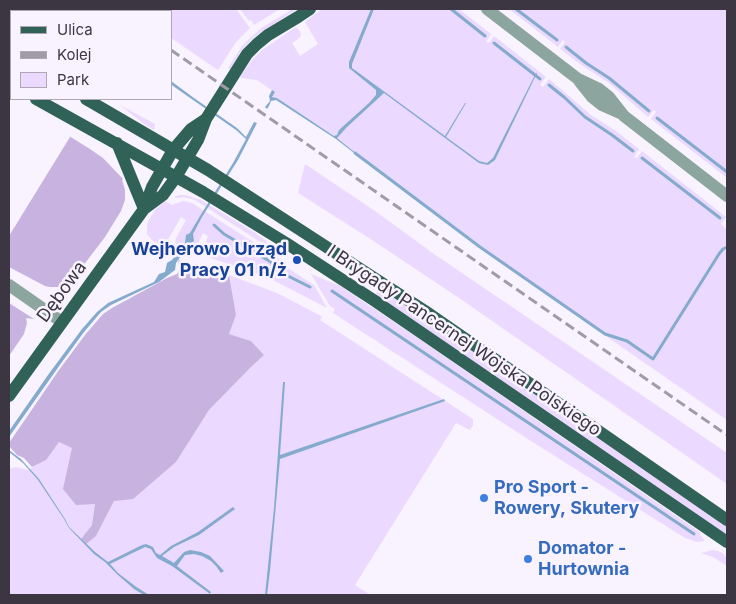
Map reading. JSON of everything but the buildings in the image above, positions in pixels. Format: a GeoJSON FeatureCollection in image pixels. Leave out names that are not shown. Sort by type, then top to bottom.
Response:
{"type":"FeatureCollection","features":[{"type":"Feature","properties":{"kind":"main road"},"geometry":{"type":"LineString","coordinates":[[176,177],[198,140],[206,119],[247,54],[268,35],[310,9]]}},
{"type":"Feature","properties":{"kind":"main road","name":"I Brygady Pancernej Wojska Polskiego"},"geometry":{"type":"LineString","coordinates":[[38,100],[176,177],[286,243],[375,301],[727,542]]}},
{"type":"Feature","properties":{"kind":"main road","name":"I Brygady Pancernej Wojska Polskiego"},"geometry":{"type":"LineString","coordinates":[[88,100],[208,170],[425,311],[727,520]]}},
{"type":"Feature","properties":{"kind":"main road"},"geometry":{"type":"LineString","coordinates":[[162,170],[173,150],[191,130],[206,119]]}},
{"type":"Feature","properties":{"kind":"main road"},"geometry":{"type":"LineString","coordinates":[[198,140],[208,170]]}},
{"type":"Feature","properties":{"kind":"main road"},"geometry":{"type":"LineString","coordinates":[[117,144],[144,209]]}},
{"type":"Feature","properties":{"kind":"main road","name":"Dębowa"},"geometry":{"type":"LineString","coordinates":[[9,396],[144,209],[152,187],[162,170]]}},
{"type":"Feature","properties":{"kind":"main road","name":"Dębowa"},"geometry":{"type":"LineString","coordinates":[[144,209],[163,195],[176,177]]}},
{"type":"Feature","properties":{"kind":"street"},"geometry":{"type":"LineString","coordinates":[[487,9],[578,79],[599,89],[609,97],[624,116],[727,196]]}},
{"type":"Feature","properties":{"kind":"street"},"geometry":{"type":"LineString","coordinates":[[9,285],[62,322]]}},
{"type":"Feature","properties":{"kind":"green space"},"geometry":{"type":"Polygon","coordinates":[[[128,9],[236,9],[250,28],[236,42],[218,70],[172,39],[172,10],[128,9]]]}},
{"type":"Feature","properties":{"kind":"green space"},"geometry":{"type":"Polygon","coordinates":[[[240,9],[280,9],[254,25],[240,9]]]}},
{"type":"Feature","properties":{"kind":"green space"},"geometry":{"type":"Polygon","coordinates":[[[293,9],[297,9],[254,37],[241,51],[230,70],[228,68],[242,46],[251,37],[263,27],[293,9]]]}},
{"type":"Feature","properties":{"kind":"green space"},"geometry":{"type":"Polygon","coordinates":[[[322,9],[459,9],[491,34],[486,42],[489,43],[494,36],[546,77],[540,85],[543,87],[549,79],[591,115],[639,149],[634,157],[637,158],[642,151],[726,217],[721,224],[727,230],[727,420],[502,264],[481,246],[333,135],[272,96],[273,91],[257,80],[240,77],[262,50],[296,27],[300,31],[301,36],[292,43],[300,56],[318,44],[305,22],[322,9]]]}},
{"type":"Feature","properties":{"kind":"green space"},"geometry":{"type":"Polygon","coordinates":[[[509,9],[727,9],[727,178],[651,119],[656,112],[654,110],[648,117],[609,83],[560,49],[565,42],[563,40],[558,47],[509,9]]]}},
{"type":"Feature","properties":{"kind":"green space"},"geometry":{"type":"Polygon","coordinates":[[[120,105],[155,124],[154,130],[144,124],[120,105]]]}},
{"type":"Feature","properties":{"kind":"green space"},"geometry":{"type":"Polygon","coordinates":[[[305,164],[727,453],[727,484],[462,300],[298,193],[305,164]]]}},
{"type":"Feature","properties":{"kind":"green space"},"geometry":{"type":"Polygon","coordinates":[[[180,195],[201,200],[254,232],[276,252],[195,200],[174,197],[180,195]]]}},
{"type":"Feature","properties":{"kind":"green space"},"geometry":{"type":"Polygon","coordinates":[[[165,201],[172,205],[183,201],[192,203],[278,258],[281,264],[314,285],[327,308],[269,278],[205,256],[203,250],[208,236],[203,233],[197,246],[192,250],[180,249],[176,246],[175,242],[186,220],[181,217],[169,238],[165,242],[158,244],[147,234],[147,224],[155,210],[165,201]]]}},
{"type":"Feature","properties":{"kind":"green space"},"geometry":{"type":"Polygon","coordinates":[[[311,274],[340,286],[425,343],[701,533],[700,535],[705,541],[697,542],[685,538],[333,313],[335,309],[330,306],[311,274]]]}},
{"type":"Feature","properties":{"kind":"green space"},"geometry":{"type":"Polygon","coordinates":[[[229,275],[277,293],[321,316],[320,320],[473,419],[473,425],[470,430],[456,423],[355,585],[370,595],[9,595],[9,469],[16,467],[28,470],[45,460],[59,442],[73,448],[95,504],[92,525],[81,539],[85,545],[96,536],[114,501],[176,462],[209,410],[264,355],[251,341],[229,334],[236,315],[229,275]]]}},
{"type":"Feature","properties":{"kind":"green space"},"geometry":{"type":"Polygon","coordinates":[[[378,291],[400,302],[433,323],[727,526],[727,537],[375,295],[378,291]]]}},
{"type":"Feature","properties":{"kind":"green space"},"geometry":{"type":"Polygon","coordinates":[[[713,550],[724,554],[727,566],[713,557],[701,553],[713,550]]]}},
{"type":"Feature","properties":{"kind":"shaded area"},"geometry":{"type":"Polygon","coordinates":[[[69,136],[103,158],[123,179],[125,200],[121,211],[105,237],[73,279],[65,285],[50,287],[9,267],[9,236],[69,136]]]}},
{"type":"Feature","properties":{"kind":"shaded area"},"geometry":{"type":"Polygon","coordinates":[[[179,260],[229,275],[236,315],[229,334],[251,341],[264,355],[209,410],[176,462],[133,499],[114,501],[96,536],[85,545],[81,539],[92,525],[95,504],[76,505],[63,489],[72,448],[59,442],[46,460],[32,467],[24,458],[17,455],[9,446],[9,443],[59,370],[103,314],[177,274],[181,268],[179,260]]]}},
{"type":"Feature","properties":{"kind":"shaded area"},"geometry":{"type":"Polygon","coordinates":[[[9,303],[34,319],[26,318],[27,323],[24,334],[9,356],[9,303]]]}},
{"type":"Feature","properties":{"kind":"water"},"geometry":{"type":"Polygon","coordinates":[[[371,9],[374,9],[352,68],[445,136],[466,103],[446,137],[479,161],[487,163],[493,158],[537,73],[495,160],[488,165],[479,163],[384,93],[337,138],[358,156],[336,139],[276,100],[271,101],[267,109],[265,107],[270,101],[269,96],[272,90],[275,92],[272,97],[277,98],[334,136],[337,135],[339,130],[376,95],[376,90],[349,68],[349,62],[371,9]]]}},
{"type":"Feature","properties":{"kind":"water"},"geometry":{"type":"Polygon","coordinates":[[[172,82],[237,128],[246,137],[254,122],[257,123],[238,160],[202,217],[193,234],[194,241],[176,263],[175,270],[159,282],[111,305],[101,312],[84,332],[9,437],[9,431],[48,375],[97,312],[108,303],[154,282],[159,274],[165,272],[167,263],[172,260],[185,243],[186,235],[190,233],[246,139],[173,86],[172,82]]]}},
{"type":"Feature","properties":{"kind":"water"},"geometry":{"type":"Polygon","coordinates":[[[283,382],[285,382],[280,455],[444,399],[445,401],[280,459],[270,571],[267,595],[265,595],[274,508],[283,382]]]}},
{"type":"Feature","properties":{"kind":"water"},"geometry":{"type":"Polygon","coordinates":[[[9,450],[21,459],[39,479],[69,527],[108,562],[146,544],[153,547],[156,553],[160,555],[171,546],[198,532],[233,507],[235,509],[199,535],[174,547],[162,556],[174,563],[184,552],[190,550],[210,556],[224,571],[221,573],[211,561],[194,554],[185,555],[177,566],[211,592],[210,594],[172,566],[157,558],[151,549],[145,547],[110,564],[118,573],[149,595],[144,595],[134,589],[94,554],[69,528],[38,480],[9,450]]]}},
{"type":"Feature","properties":{"kind":"waterway"},"geometry":{"type":"LineString","coordinates":[[451,9],[485,36]]}},
{"type":"Feature","properties":{"kind":"waterway"},"geometry":{"type":"LineString","coordinates":[[516,9],[557,40]]}},
{"type":"Feature","properties":{"kind":"waterway"},"geometry":{"type":"LineString","coordinates":[[494,43],[540,79]]}},
{"type":"Feature","properties":{"kind":"waterway"},"geometry":{"type":"LineString","coordinates":[[566,47],[609,78],[649,111]]}},
{"type":"Feature","properties":{"kind":"waterway"},"geometry":{"type":"LineString","coordinates":[[549,85],[585,117],[633,151]]}},
{"type":"Feature","properties":{"kind":"waterway"},"geometry":{"type":"LineString","coordinates":[[657,118],[727,172]]}},
{"type":"Feature","properties":{"kind":"waterway"},"geometry":{"type":"LineString","coordinates":[[355,153],[480,247],[605,334],[627,341],[653,359],[719,254],[727,247]]}},
{"type":"Feature","properties":{"kind":"waterway"},"geometry":{"type":"LineString","coordinates":[[642,158],[720,218]]}},
{"type":"Feature","properties":{"kind":"waterway"},"geometry":{"type":"LineString","coordinates":[[214,225],[224,234],[271,262],[276,270],[310,287]]}},
{"type":"Feature","properties":{"kind":"waterway"},"geometry":{"type":"LineString","coordinates":[[332,291],[694,534]]}},
{"type":"Feature","properties":{"kind":"railway"},"geometry":{"type":"LineString","coordinates":[[172,51],[727,435]]}},
{"type":"Feature","properties":{"kind":"place","name":"Wejherowo Urząd Pracy 01 n/ż"},"geometry":{"type":"Point","coordinates":[297,260]}},
{"type":"Feature","properties":{"kind":"place","name":"Pro Sport - Rowery, Skutery"},"geometry":{"type":"Point","coordinates":[484,498]}},
{"type":"Feature","properties":{"kind":"place","name":"Domator - Hurtownia"},"geometry":{"type":"Point","coordinates":[528,559]}}]}
